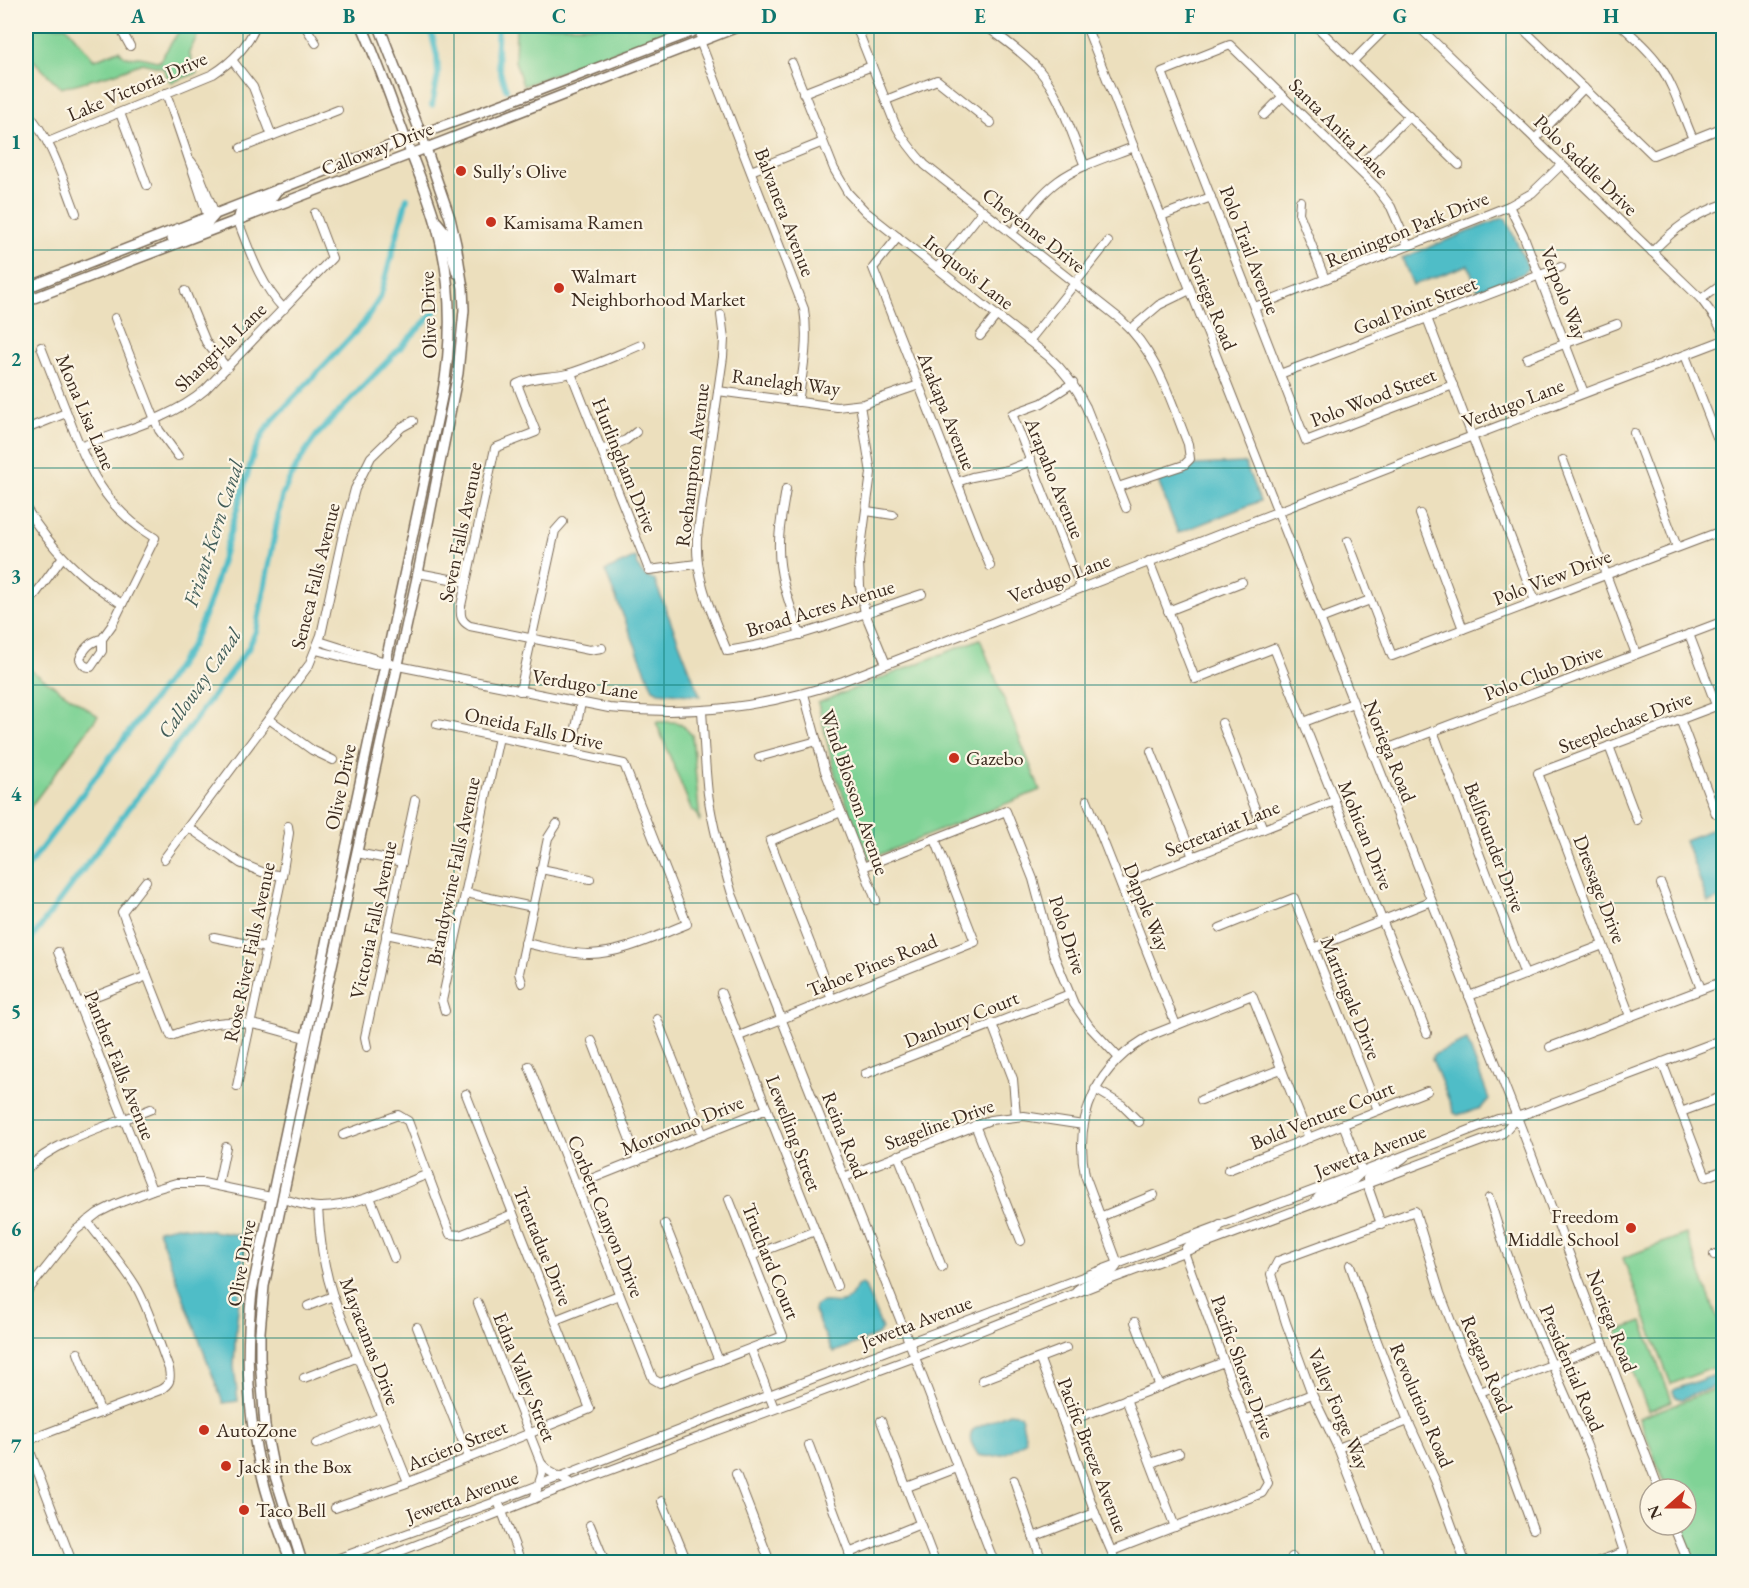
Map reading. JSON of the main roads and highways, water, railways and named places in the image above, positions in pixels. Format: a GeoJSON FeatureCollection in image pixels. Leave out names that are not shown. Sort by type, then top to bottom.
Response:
{"type":"FeatureCollection","features":[{"type":"Feature","properties":{"kind":"main road","name":"Olive Drive"},"geometry":{"type":"LineString","coordinates":[[291,1563],[263,1481],[249,1401],[248,1337],[252,1294],[446,378],[450,334],[449,293],[435,220],[362,26]]}},
{"type":"Feature","properties":{"kind":"main road","name":"Olive Drive"},"geometry":{"type":"LineString","coordinates":[[302,1563],[280,1495],[265,1426],[260,1375],[264,1286],[418,573],[458,373],[464,310],[456,244],[450,219],[421,134],[379,26]]}},
{"type":"Feature","properties":{"kind":"main road","name":"Calloway Drive"},"geometry":{"type":"LineString","coordinates":[[26,288],[405,140],[707,26]]}},
{"type":"Feature","properties":{"kind":"main road","name":"Calloway Drive"},"geometry":{"type":"LineString","coordinates":[[26,301],[426,149],[740,26]]}},
{"type":"Feature","properties":{"kind":"main road"},"geometry":{"type":"LineString","coordinates":[[604,65],[608,76]]}},
{"type":"Feature","properties":{"kind":"main road"},"geometry":{"type":"LineString","coordinates":[[238,221],[240,213],[272,199],[278,189]]}},
{"type":"Feature","properties":{"kind":"main road"},"geometry":{"type":"LineString","coordinates":[[162,249],[170,240],[207,224],[211,216]]}},
{"type":"Feature","properties":{"kind":"main road"},"geometry":{"type":"LineString","coordinates":[[435,220],[446,233],[454,266],[461,278]]}},
{"type":"Feature","properties":{"kind":"main road"},"geometry":{"type":"LineString","coordinates":[[416,521],[417,537],[413,564],[418,573]]}},
{"type":"Feature","properties":{"kind":"main road"},"geometry":{"type":"LineString","coordinates":[[354,809],[358,816],[353,846],[357,853]]}},
{"type":"Feature","properties":{"kind":"main road"},"geometry":{"type":"LineString","coordinates":[[305,1038],[309,1051],[306,1085]]}},
{"type":"Feature","properties":{"kind":"main road"},"geometry":{"type":"LineString","coordinates":[[281,1151],[278,1191],[282,1199]]}},
{"type":"Feature","properties":{"kind":"main road"},"geometry":{"type":"LineString","coordinates":[[271,1197],[274,1202],[272,1243]]}},
{"type":"Feature","properties":{"kind":"main road"},"geometry":{"type":"LineString","coordinates":[[252,1294],[254,1336],[255,1340],[260,1342]]}},
{"type":"Feature","properties":{"kind":"main road"},"geometry":{"type":"LineString","coordinates":[[255,1441],[260,1444],[280,1495]]}},
{"type":"Feature","properties":{"kind":"water"},"geometry":{"type":"Polygon","coordinates":[[[1503,218],[1506,219],[1528,267],[1525,273],[1478,290],[1468,265],[1413,285],[1402,258],[1503,218]]]}},
{"type":"Feature","properties":{"kind":"water"},"geometry":{"type":"Polygon","coordinates":[[[1245,463],[1260,501],[1178,533],[1158,481],[1185,473],[1194,465],[1245,463]]]}},
{"type":"Feature","properties":{"kind":"water"},"geometry":{"type":"Polygon","coordinates":[[[636,557],[641,572],[654,579],[700,696],[659,692],[653,689],[605,571],[636,557]]]}},
{"type":"Feature","properties":{"kind":"water"},"geometry":{"type":"Polygon","coordinates":[[[1723,825],[1723,897],[1708,903],[1685,840],[1723,825]]]}},
{"type":"Feature","properties":{"kind":"water"},"geometry":{"type":"Polygon","coordinates":[[[1467,1040],[1489,1099],[1481,1108],[1458,1115],[1454,1113],[1432,1059],[1433,1055],[1467,1040]]]}},
{"type":"Feature","properties":{"kind":"water"},"geometry":{"type":"Polygon","coordinates":[[[177,1226],[246,1236],[234,1366],[238,1401],[223,1403],[158,1230],[177,1226]]]}},
{"type":"Feature","properties":{"kind":"water"},"geometry":{"type":"Polygon","coordinates":[[[862,1284],[865,1286],[882,1329],[878,1335],[834,1352],[814,1311],[815,1306],[825,1302],[841,1303],[852,1295],[857,1286],[862,1284]]]}},
{"type":"Feature","properties":{"kind":"water"},"geometry":{"type":"Polygon","coordinates":[[[1723,1372],[1723,1383],[1682,1399],[1674,1395],[1673,1391],[1676,1389],[1723,1372]]]}},
{"type":"Feature","properties":{"kind":"water"},"geometry":{"type":"Polygon","coordinates":[[[1009,1413],[1021,1416],[1026,1440],[998,1456],[978,1455],[970,1439],[974,1429],[1009,1413]]]}},
{"type":"Feature","properties":{"kind":"waterway","name":"Friant-Kern Canal"},"geometry":{"type":"LineString","coordinates":[[430,26],[437,56],[438,75],[432,105]]}},
{"type":"Feature","properties":{"kind":"waterway","name":"Calloway Canal"},"geometry":{"type":"LineString","coordinates":[[498,26],[498,57],[506,89]]}},
{"type":"Feature","properties":{"kind":"waterway","name":"Friant-Kern Canal"},"geometry":{"type":"LineString","coordinates":[[26,869],[192,645],[210,601],[254,452],[273,420],[363,324],[380,298],[407,198]]}},
{"type":"Feature","properties":{"kind":"waterway","name":"Calloway Canal"},"geometry":{"type":"LineString","coordinates":[[26,946],[248,649],[256,631],[282,496],[307,449],[317,435],[439,307]]}},
{"type":"Feature","properties":{"kind":"place","name":"Sully's Olive"},"geometry":{"type":"Point","coordinates":[461,171]}},
{"type":"Feature","properties":{"kind":"place","name":"Kamisama Ramen"},"geometry":{"type":"Point","coordinates":[491,222]}},
{"type":"Feature","properties":{"kind":"place","name":"Walmart Neighborhood Market"},"geometry":{"type":"Point","coordinates":[559,288]}},
{"type":"Feature","properties":{"kind":"place","name":"Gazebo"},"geometry":{"type":"Point","coordinates":[954,758]}},
{"type":"Feature","properties":{"kind":"place","name":"Freedom Middle School"},"geometry":{"type":"Point","coordinates":[1631,1228]}},
{"type":"Feature","properties":{"kind":"place","name":"AutoZone"},"geometry":{"type":"Point","coordinates":[204,1430]}},
{"type":"Feature","properties":{"kind":"place","name":"Jack in the Box"},"geometry":{"type":"Point","coordinates":[226,1466]}},
{"type":"Feature","properties":{"kind":"place","name":"Taco Bell"},"geometry":{"type":"Point","coordinates":[244,1510]}}]}
